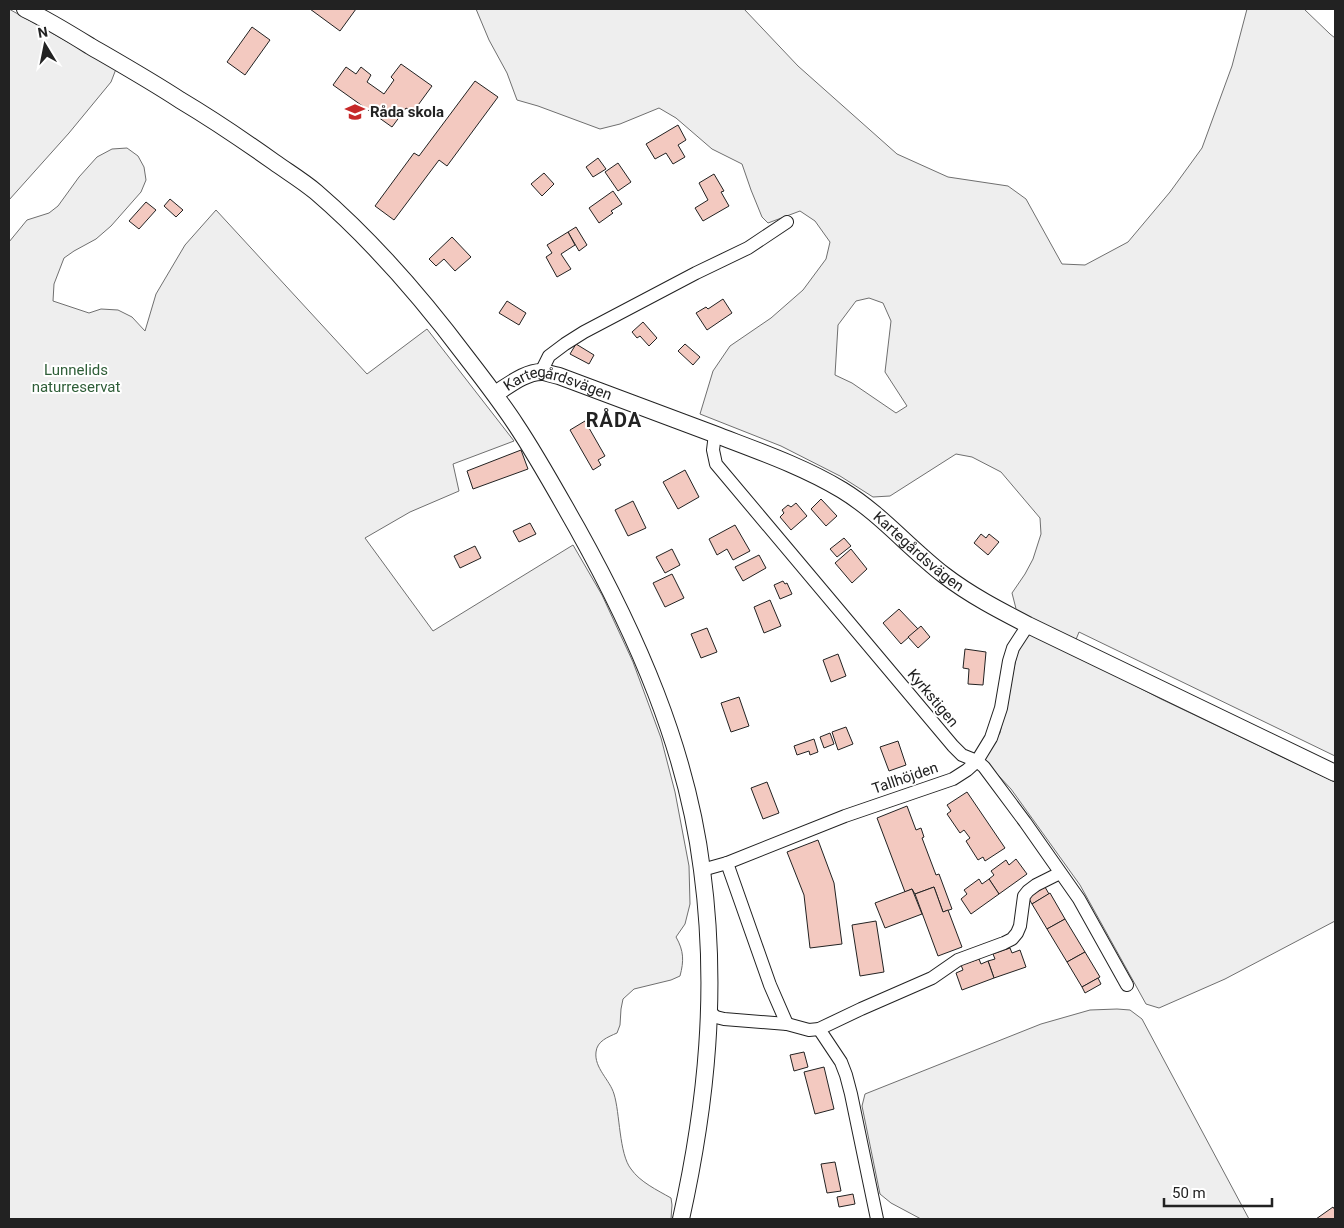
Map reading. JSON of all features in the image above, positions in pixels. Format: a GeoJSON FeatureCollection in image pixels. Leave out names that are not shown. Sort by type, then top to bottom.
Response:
{"type":"FeatureCollection","features":[{"type":"Feature","properties":{"kind":"street"},"geometry":{"type":"LineString","coordinates":[[25,9],[211,119],[313,189],[364,238],[408,285],[446,330],[516,425],[581,535],[605,580],[640,654],[664,714],[680,765],[694,821],[702,870],[710,1012],[701,1114],[681,1219]]}},
{"type":"Feature","properties":{"kind":"street"},"geometry":{"type":"LineString","coordinates":[[542,372],[550,356],[584,332],[748,248],[787,222]]}},
{"type":"Feature","properties":{"kind":"street","name":"Kartegårdsvägen"},"geometry":{"type":"LineString","coordinates":[[495,394],[521,378],[532,374],[542,372],[559,376],[812,472],[867,507],[943,574],[973,595],[1028,626],[1335,773]]}},
{"type":"Feature","properties":{"kind":"street","name":"Kyrkstigen"},"geometry":{"type":"LineString","coordinates":[[715,434],[713,450],[716,464],[953,746],[962,755],[977,761],[994,780],[1083,907],[1127,985]]}},
{"type":"Feature","properties":{"kind":"street","name":"Tallhöjden"},"geometry":{"type":"LineString","coordinates":[[702,870],[727,863],[845,816],[954,778],[967,770],[977,761],[991,738],[1001,708],[1013,648],[1028,626]]}},
{"type":"Feature","properties":{"kind":"street"},"geometry":{"type":"LineString","coordinates":[[727,863],[770,985],[787,1024]]}},
{"type":"Feature","properties":{"kind":"street"},"geometry":{"type":"LineString","coordinates":[[710,1012],[716,1017],[724,1019],[787,1024],[809,1030],[819,1029],[932,978],[958,960],[1012,939],[1020,926],[1024,896],[1036,885],[1060,873]]}},
{"type":"Feature","properties":{"kind":"street"},"geometry":{"type":"LineString","coordinates":[[819,1029],[841,1062],[846,1075],[877,1219]]}},
{"type":"Feature","properties":{"kind":"green space"},"geometry":{"type":"Polygon","coordinates":[[[9,9],[116,69],[111,82],[69,133],[9,200],[9,9]]]}},
{"type":"Feature","properties":{"kind":"green space"},"geometry":{"type":"Polygon","coordinates":[[[476,9],[744,9],[798,66],[897,154],[948,177],[1008,186],[1026,199],[1062,264],[1085,265],[1128,242],[1170,192],[1202,148],[1232,66],[1247,9],[1304,9],[1335,38],[1335,756],[1079,632],[1071,652],[1161,699],[1335,782],[1335,921],[1225,979],[1159,1008],[1146,1004],[1080,885],[1011,789],[983,759],[1000,733],[1017,654],[1024,640],[1012,593],[1033,559],[1041,534],[1040,518],[1001,472],[972,457],[956,454],[890,496],[873,497],[840,476],[781,446],[700,414],[713,371],[730,346],[771,318],[803,290],[826,259],[830,242],[815,221],[800,211],[768,223],[762,217],[742,164],[712,149],[676,118],[659,108],[620,124],[600,129],[517,100],[507,73],[489,40],[476,9]],[[869,298],[856,301],[838,325],[835,375],[852,383],[896,413],[907,406],[885,372],[891,321],[883,303],[869,298]]]}},
{"type":"Feature","properties":{"kind":"green space","name":"Lunnelids naturreservat"},"geometry":{"type":"Polygon","coordinates":[[[127,148],[138,156],[144,167],[146,180],[141,192],[111,226],[96,239],[64,258],[54,284],[53,301],[89,313],[101,309],[118,310],[132,317],[145,331],[156,294],[185,245],[216,210],[367,374],[427,329],[514,441],[453,464],[459,491],[410,512],[365,538],[433,631],[573,545],[602,595],[633,662],[661,738],[675,792],[689,866],[690,904],[685,924],[676,937],[681,947],[682,956],[680,976],[634,989],[623,999],[620,1025],[617,1033],[598,1045],[596,1058],[614,1094],[622,1144],[627,1162],[639,1178],[671,1198],[671,1219],[9,1219],[9,242],[27,220],[49,213],[58,206],[79,177],[97,157],[112,149],[127,148]]]}},
{"type":"Feature","properties":{"kind":"green space"},"geometry":{"type":"Polygon","coordinates":[[[1090,1010],[1130,1010],[1142,1019],[1249,1219],[921,1219],[891,1203],[880,1194],[862,1106],[865,1094],[1041,1024],[1090,1010]]]}},
{"type":"Feature","properties":{"kind":"building"},"geometry":{"type":"Polygon","coordinates":[[[310,9],[356,9],[340,31],[310,9]]]}},
{"type":"Feature","properties":{"kind":"building"},"geometry":{"type":"Polygon","coordinates":[[[252,27],[270,40],[245,75],[227,62],[252,27]]]}},
{"type":"Feature","properties":{"kind":"building"},"geometry":{"type":"Polygon","coordinates":[[[401,64],[432,86],[413,112],[406,108],[392,127],[333,85],[346,67],[356,74],[361,67],[371,75],[367,82],[384,94],[394,80],[391,77],[401,64]]]}},
{"type":"Feature","properties":{"kind":"building"},"geometry":{"type":"Polygon","coordinates":[[[475,81],[498,97],[447,166],[439,160],[394,220],[375,206],[414,153],[419,156],[475,81]]]}},
{"type":"Feature","properties":{"kind":"building"},"geometry":{"type":"Polygon","coordinates":[[[678,125],[686,140],[678,145],[685,157],[673,164],[666,153],[655,159],[646,144],[678,125]]]}},
{"type":"Feature","properties":{"kind":"building"},"geometry":{"type":"Polygon","coordinates":[[[598,158],[606,169],[593,177],[586,167],[598,158]]]}},
{"type":"Feature","properties":{"kind":"building"},"geometry":{"type":"Polygon","coordinates":[[[618,163],[631,182],[618,191],[605,172],[618,163]]]}},
{"type":"Feature","properties":{"kind":"building"},"geometry":{"type":"Polygon","coordinates":[[[544,173],[554,184],[542,196],[531,184],[544,173]]]}},
{"type":"Feature","properties":{"kind":"building"},"geometry":{"type":"Polygon","coordinates":[[[714,174],[724,191],[721,192],[729,206],[703,221],[695,208],[708,200],[699,183],[714,174]]]}},
{"type":"Feature","properties":{"kind":"building"},"geometry":{"type":"Polygon","coordinates":[[[613,191],[622,204],[611,211],[613,213],[599,223],[589,208],[613,191]]]}},
{"type":"Feature","properties":{"kind":"building"},"geometry":{"type":"Polygon","coordinates":[[[170,199],[183,210],[176,217],[164,206],[170,199]]]}},
{"type":"Feature","properties":{"kind":"building"},"geometry":{"type":"Polygon","coordinates":[[[146,202],[156,210],[139,229],[129,221],[146,202]]]}},
{"type":"Feature","properties":{"kind":"building"},"geometry":{"type":"Polygon","coordinates":[[[576,227],[587,245],[579,251],[568,232],[576,227]]]}},
{"type":"Feature","properties":{"kind":"building"},"geometry":{"type":"Polygon","coordinates":[[[568,232],[575,245],[561,254],[571,269],[557,277],[546,257],[552,253],[547,245],[568,232]]]}},
{"type":"Feature","properties":{"kind":"building"},"geometry":{"type":"Polygon","coordinates":[[[452,237],[471,257],[455,271],[444,259],[436,266],[429,259],[452,237]]]}},
{"type":"Feature","properties":{"kind":"building"},"geometry":{"type":"Polygon","coordinates":[[[723,299],[732,313],[707,330],[696,313],[706,307],[708,309],[723,299]]]}},
{"type":"Feature","properties":{"kind":"building"},"geometry":{"type":"Polygon","coordinates":[[[507,301],[526,313],[519,325],[499,313],[507,301]]]}},
{"type":"Feature","properties":{"kind":"building"},"geometry":{"type":"Polygon","coordinates":[[[643,322],[657,338],[649,346],[640,336],[637,338],[632,332],[643,322]]]}},
{"type":"Feature","properties":{"kind":"building"},"geometry":{"type":"Polygon","coordinates":[[[576,344],[594,355],[589,364],[570,354],[576,344]]]}},
{"type":"Feature","properties":{"kind":"building"},"geometry":{"type":"Polygon","coordinates":[[[685,344],[700,357],[693,365],[678,351],[685,344]]]}},
{"type":"Feature","properties":{"kind":"building"},"geometry":{"type":"Polygon","coordinates":[[[585,421],[605,456],[598,460],[601,465],[593,470],[570,430],[585,421]]]}},
{"type":"Feature","properties":{"kind":"building"},"geometry":{"type":"Polygon","coordinates":[[[521,450],[528,469],[473,489],[467,471],[521,450]]]}},
{"type":"Feature","properties":{"kind":"building"},"geometry":{"type":"Polygon","coordinates":[[[685,470],[699,497],[678,509],[663,482],[685,470]]]}},
{"type":"Feature","properties":{"kind":"building"},"geometry":{"type":"Polygon","coordinates":[[[821,499],[837,516],[826,526],[811,509],[821,499]]]}},
{"type":"Feature","properties":{"kind":"building"},"geometry":{"type":"Polygon","coordinates":[[[633,501],[646,528],[628,536],[615,510],[633,501]]]}},
{"type":"Feature","properties":{"kind":"building"},"geometry":{"type":"Polygon","coordinates":[[[796,503],[807,516],[791,530],[780,517],[784,513],[782,510],[788,505],[791,507],[796,503]]]}},
{"type":"Feature","properties":{"kind":"building"},"geometry":{"type":"Polygon","coordinates":[[[530,523],[536,534],[519,542],[513,531],[530,523]]]}},
{"type":"Feature","properties":{"kind":"building"},"geometry":{"type":"Polygon","coordinates":[[[735,525],[750,551],[733,560],[727,549],[717,555],[709,539],[735,525]]]}},
{"type":"Feature","properties":{"kind":"building"},"geometry":{"type":"Polygon","coordinates":[[[981,534],[986,538],[989,534],[999,542],[988,555],[974,543],[981,534]]]}},
{"type":"Feature","properties":{"kind":"building"},"geometry":{"type":"Polygon","coordinates":[[[844,538],[851,546],[837,557],[830,549],[844,538]]]}},
{"type":"Feature","properties":{"kind":"building"},"geometry":{"type":"Polygon","coordinates":[[[475,546],[481,558],[460,568],[454,556],[475,546]]]}},
{"type":"Feature","properties":{"kind":"building"},"geometry":{"type":"Polygon","coordinates":[[[672,549],[680,565],[665,573],[656,557],[672,549]]]}},
{"type":"Feature","properties":{"kind":"building"},"geometry":{"type":"Polygon","coordinates":[[[851,549],[867,569],[852,583],[835,563],[851,549]]]}},
{"type":"Feature","properties":{"kind":"building"},"geometry":{"type":"Polygon","coordinates":[[[759,555],[766,568],[743,581],[735,567],[759,555]]]}},
{"type":"Feature","properties":{"kind":"building"},"geometry":{"type":"Polygon","coordinates":[[[672,574],[684,598],[665,607],[653,583],[672,574]]]}},
{"type":"Feature","properties":{"kind":"building"},"geometry":{"type":"Polygon","coordinates":[[[783,581],[785,584],[787,583],[792,594],[780,599],[774,585],[783,581]]]}},
{"type":"Feature","properties":{"kind":"building"},"geometry":{"type":"Polygon","coordinates":[[[770,600],[781,626],[764,633],[754,607],[770,600]]]}},
{"type":"Feature","properties":{"kind":"building"},"geometry":{"type":"Polygon","coordinates":[[[899,609],[918,629],[901,644],[883,623],[899,609]]]}},
{"type":"Feature","properties":{"kind":"building"},"geometry":{"type":"Polygon","coordinates":[[[921,626],[930,637],[918,648],[908,637],[921,626]]]}},
{"type":"Feature","properties":{"kind":"building"},"geometry":{"type":"Polygon","coordinates":[[[707,628],[717,652],[701,658],[691,634],[707,628]]]}},
{"type":"Feature","properties":{"kind":"building"},"geometry":{"type":"Polygon","coordinates":[[[965,649],[986,652],[983,685],[968,684],[969,669],[963,668],[965,649]]]}},
{"type":"Feature","properties":{"kind":"building"},"geometry":{"type":"Polygon","coordinates":[[[838,654],[846,676],[831,682],[823,660],[838,654]]]}},
{"type":"Feature","properties":{"kind":"building"},"geometry":{"type":"Polygon","coordinates":[[[739,697],[749,726],[731,732],[721,703],[739,697]]]}},
{"type":"Feature","properties":{"kind":"building"},"geometry":{"type":"Polygon","coordinates":[[[846,727],[853,744],[838,750],[832,732],[846,727]]]}},
{"type":"Feature","properties":{"kind":"building"},"geometry":{"type":"Polygon","coordinates":[[[830,733],[834,744],[824,748],[820,737],[830,733]]]}},
{"type":"Feature","properties":{"kind":"building"},"geometry":{"type":"Polygon","coordinates":[[[814,739],[818,752],[810,755],[809,751],[797,755],[794,746],[814,739]]]}},
{"type":"Feature","properties":{"kind":"building"},"geometry":{"type":"Polygon","coordinates":[[[898,741],[906,765],[889,771],[880,747],[898,741]]]}},
{"type":"Feature","properties":{"kind":"building"},"geometry":{"type":"Polygon","coordinates":[[[767,782],[779,813],[763,819],[751,788],[767,782]]]}},
{"type":"Feature","properties":{"kind":"building"},"geometry":{"type":"Polygon","coordinates":[[[967,792],[1005,848],[985,861],[983,857],[978,860],[966,841],[970,838],[964,830],[960,833],[947,814],[951,811],[947,805],[967,792]]]}},
{"type":"Feature","properties":{"kind":"building"},"geometry":{"type":"Polygon","coordinates":[[[907,806],[916,830],[921,828],[924,837],[922,838],[936,875],[939,874],[952,909],[943,912],[934,887],[915,894],[912,889],[905,892],[877,818],[907,806]]]}},
{"type":"Feature","properties":{"kind":"building"},"geometry":{"type":"Polygon","coordinates":[[[818,840],[834,883],[842,944],[810,948],[804,895],[787,852],[818,840]]]}},
{"type":"Feature","properties":{"kind":"building"},"geometry":{"type":"Polygon","coordinates":[[[1016,859],[1027,874],[999,894],[989,879],[994,875],[991,871],[1006,860],[1009,865],[1016,859]]]}},
{"type":"Feature","properties":{"kind":"building"},"geometry":{"type":"Polygon","coordinates":[[[979,879],[982,884],[989,879],[999,894],[971,914],[961,899],[967,894],[964,890],[979,879]]]}},
{"type":"Feature","properties":{"kind":"building"},"geometry":{"type":"Polygon","coordinates":[[[934,887],[943,912],[948,910],[962,947],[938,956],[915,894],[934,887]]]}},
{"type":"Feature","properties":{"kind":"building"},"geometry":{"type":"Polygon","coordinates":[[[1045,887],[1049,894],[1032,904],[1028,897],[1045,887]]]}},
{"type":"Feature","properties":{"kind":"building"},"geometry":{"type":"Polygon","coordinates":[[[912,889],[922,914],[885,928],[875,903],[912,889]]]}},
{"type":"Feature","properties":{"kind":"building"},"geometry":{"type":"Polygon","coordinates":[[[1050,893],[1065,919],[1047,929],[1032,904],[1050,893]]]}},
{"type":"Feature","properties":{"kind":"building"},"geometry":{"type":"Polygon","coordinates":[[[1065,919],[1085,952],[1067,962],[1047,929],[1065,919]]]}},
{"type":"Feature","properties":{"kind":"building"},"geometry":{"type":"Polygon","coordinates":[[[876,921],[884,972],[860,976],[852,925],[876,921]]]}},
{"type":"Feature","properties":{"kind":"building"},"geometry":{"type":"Polygon","coordinates":[[[1010,948],[1012,953],[1020,950],[1026,967],[994,978],[988,961],[995,959],[993,954],[1010,948]]]}},
{"type":"Feature","properties":{"kind":"building"},"geometry":{"type":"Polygon","coordinates":[[[1085,952],[1100,977],[1082,987],[1067,962],[1085,952]]]}},
{"type":"Feature","properties":{"kind":"building"},"geometry":{"type":"Polygon","coordinates":[[[979,959],[981,964],[988,961],[994,978],[962,990],[956,973],[963,970],[961,965],[979,959]]]}},
{"type":"Feature","properties":{"kind":"building"},"geometry":{"type":"Polygon","coordinates":[[[1098,978],[1101,984],[1085,993],[1082,987],[1098,978]]]}},
{"type":"Feature","properties":{"kind":"building"},"geometry":{"type":"Polygon","coordinates":[[[804,1052],[808,1067],[794,1071],[790,1055],[804,1052]]]}},
{"type":"Feature","properties":{"kind":"building"},"geometry":{"type":"Polygon","coordinates":[[[824,1067],[834,1109],[815,1114],[804,1072],[824,1067]]]}},
{"type":"Feature","properties":{"kind":"building"},"geometry":{"type":"Polygon","coordinates":[[[835,1162],[841,1191],[827,1193],[821,1164],[835,1162]]]}},
{"type":"Feature","properties":{"kind":"building"},"geometry":{"type":"Polygon","coordinates":[[[853,1194],[855,1204],[839,1207],[837,1197],[853,1194]]]}},
{"type":"Feature","properties":{"kind":"building"},"geometry":{"type":"Polygon","coordinates":[[[1333,1207],[1335,1219],[1316,1219],[1333,1207]]]}},
{"type":"Feature","properties":{"kind":"place","name":"Råda skola"},"geometry":{"type":"Point","coordinates":[355,112]}},
{"type":"Feature","properties":{"kind":"district","name":"RÅDA"},"geometry":{"type":"Point","coordinates":[614,420]}}]}
